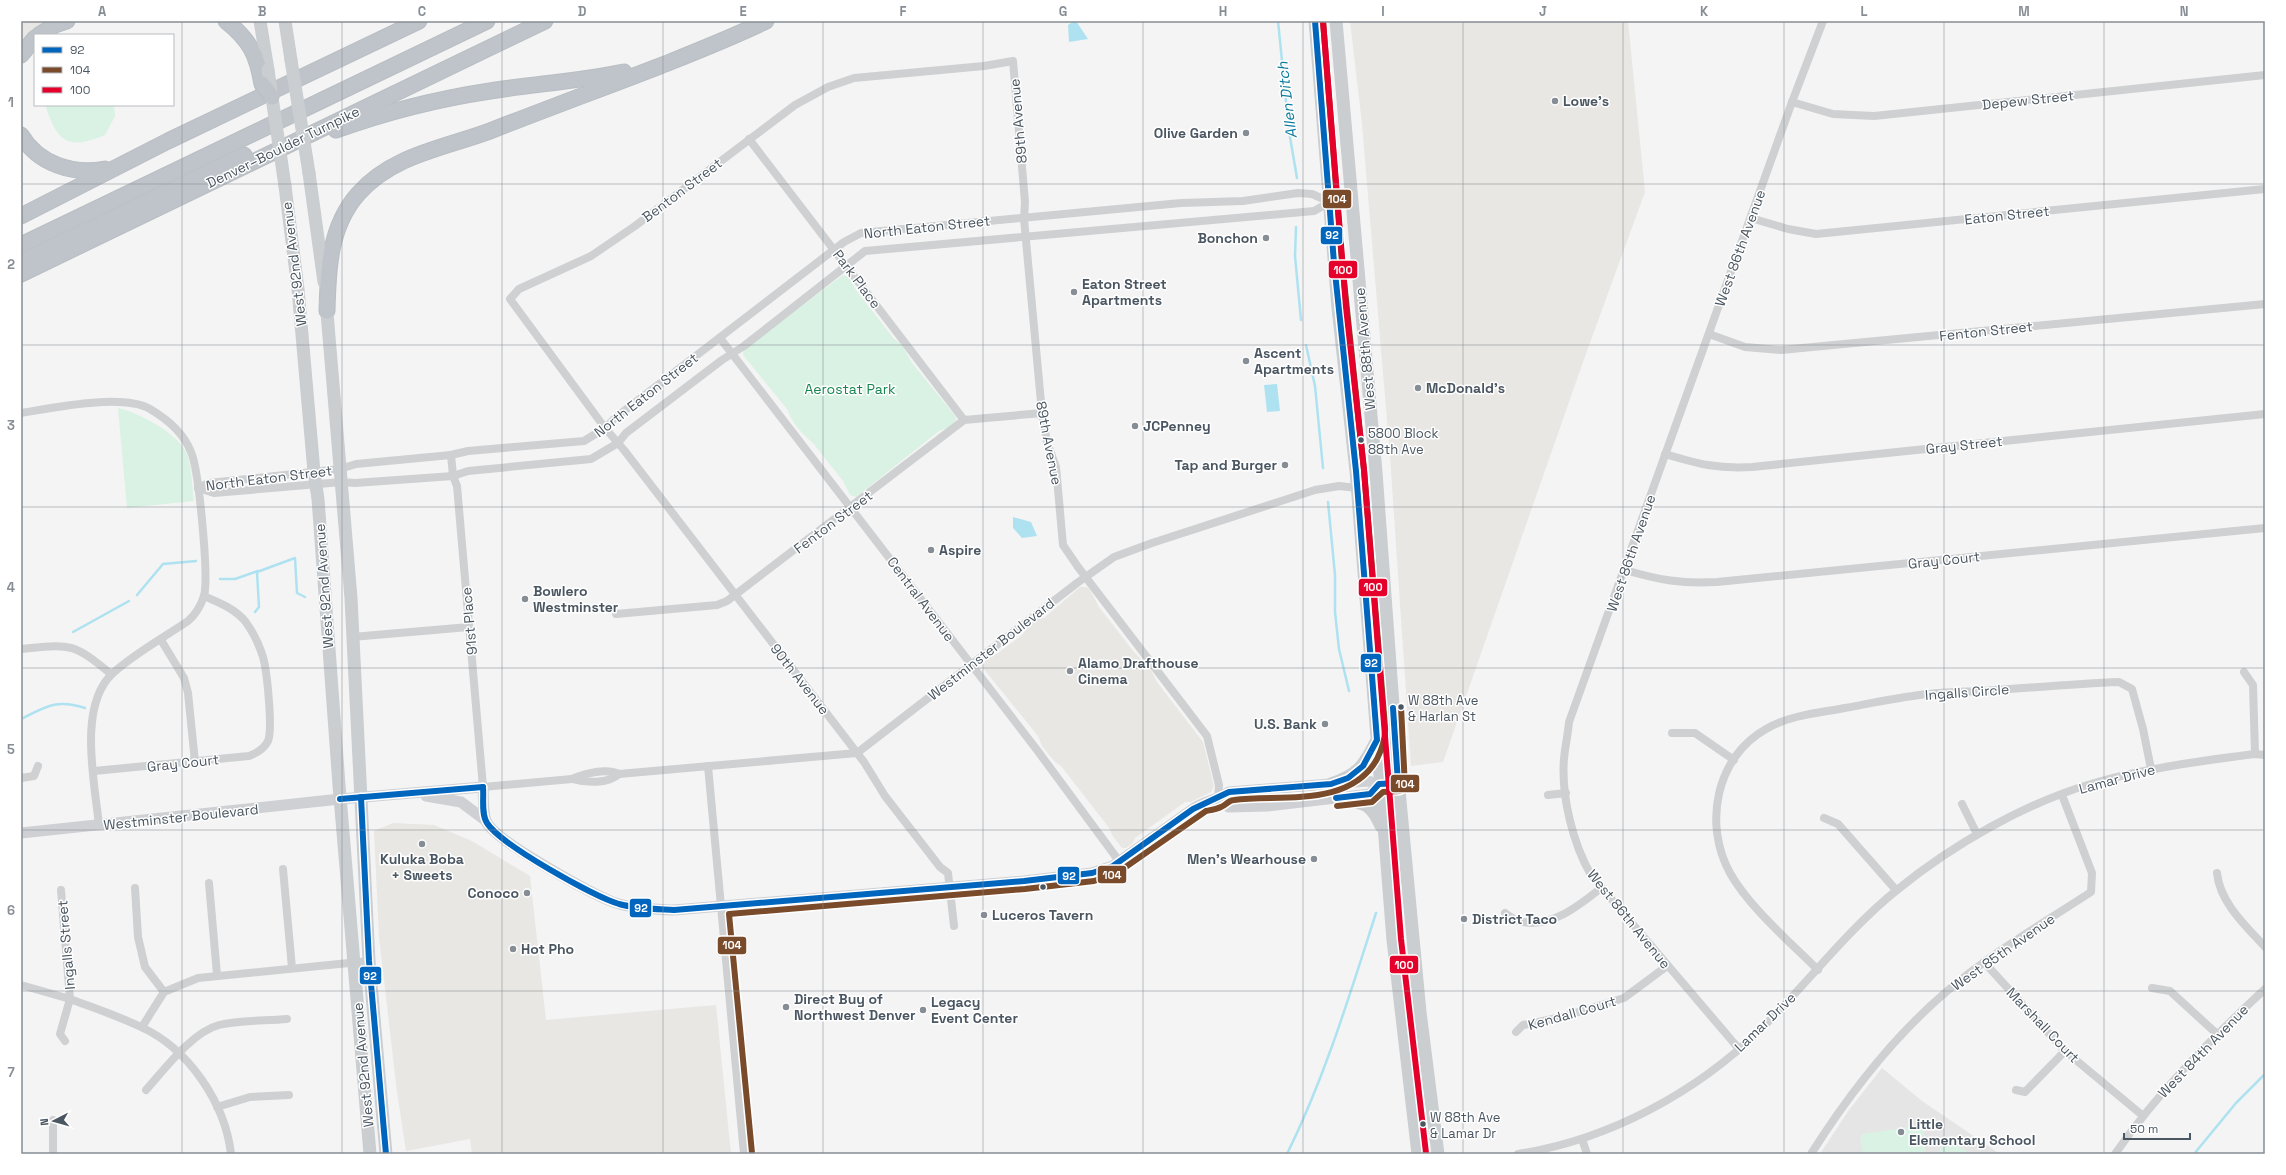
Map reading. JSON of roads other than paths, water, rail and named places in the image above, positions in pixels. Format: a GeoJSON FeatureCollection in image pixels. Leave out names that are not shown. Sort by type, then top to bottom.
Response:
{"type":"FeatureCollection","features":[{"type":"Feature","properties":{"kind":"highway"},"geometry":{"type":"LineString","coordinates":[[41,34],[55,25],[67,21]]}},
{"type":"Feature","properties":{"kind":"highway"},"geometry":{"type":"LineString","coordinates":[[226,21],[244,37],[254,52],[262,84],[272,97]]}},
{"type":"Feature","properties":{"kind":"highway"},"geometry":{"type":"LineString","coordinates":[[21,216],[116,167],[419,21]]}},
{"type":"Feature","properties":{"kind":"highway"},"geometry":{"type":"LineString","coordinates":[[21,234],[466,21]]}},
{"type":"Feature","properties":{"kind":"highway"},"geometry":{"type":"LineString","coordinates":[[21,245],[487,21]]}},
{"type":"Feature","properties":{"kind":"highway"},"geometry":{"type":"LineString","coordinates":[[21,262],[524,21]]}},
{"type":"Feature","properties":{"kind":"highway","name":"Denver–Boulder Turnpike"},"geometry":{"type":"LineString","coordinates":[[21,274],[545,21]]}},
{"type":"Feature","properties":{"kind":"highway"},"geometry":{"type":"LineString","coordinates":[[327,311],[329,266],[337,230],[344,213],[358,195],[387,169],[413,156],[488,132],[697,51],[766,21]]}},
{"type":"Feature","properties":{"kind":"highway"},"geometry":{"type":"LineString","coordinates":[[21,55],[34,39]]}},
{"type":"Feature","properties":{"kind":"highway"},"geometry":{"type":"LineString","coordinates":[[242,167],[346,127],[416,105],[491,90],[622,73],[697,51]]}},
{"type":"Feature","properties":{"kind":"highway"},"geometry":{"type":"LineString","coordinates":[[21,135],[32,149],[41,157],[62,167],[92,171],[116,167]]}},
{"type":"Feature","properties":{"kind":"main road","name":"West 92nd Avenue"},"geometry":{"type":"LineString","coordinates":[[260,21],[285,186],[298,289],[314,478],[318,499],[340,799],[370,1154]]}},
{"type":"Feature","properties":{"kind":"main road","name":"West 92nd Avenue"},"geometry":{"type":"LineString","coordinates":[[285,21],[321,254],[327,311],[342,482],[352,637],[369,961],[386,1154]]}},
{"type":"Feature","properties":{"kind":"main road","name":"West 88th Avenue"},"geometry":{"type":"LineString","coordinates":[[1316,21],[1330,202],[1357,488],[1377,740],[1379,784],[1396,978],[1418,1154]]}},
{"type":"Feature","properties":{"kind":"main road","name":"West 88th Avenue"},"geometry":{"type":"LineString","coordinates":[[1336,21],[1376,472],[1398,783],[1419,1006],[1438,1154]]}},
{"type":"Feature","properties":{"kind":"main road"},"geometry":{"type":"LineString","coordinates":[[1331,784],[1348,778],[1363,766],[1377,740]]}},
{"type":"Feature","properties":{"kind":"main road"},"geometry":{"type":"LineString","coordinates":[[1335,798],[1363,802],[1375,813],[1383,832]]}},
{"type":"Feature","properties":{"kind":"street","name":"West 86th Avenue"},"geometry":{"type":"LineString","coordinates":[[1739,1048],[1601,888],[1582,860],[1575,842],[1566,793],[1564,760],[1569,722],[1625,570],[1665,454],[1792,102],[1823,21]]}},
{"type":"Feature","properties":{"kind":"street","name":"Benton Street"},"geometry":{"type":"LineString","coordinates":[[606,428],[510,299],[519,290],[592,256],[635,226],[750,139],[811,96],[828,87],[854,78],[984,66],[1013,61]]}},
{"type":"Feature","properties":{"kind":"street","name":"89th Avenue"},"geometry":{"type":"LineString","coordinates":[[1013,61],[1025,202],[1024,219],[1042,413],[1047,442],[1056,467],[1064,545],[1085,577],[1208,736],[1219,784],[1218,800]]}},
{"type":"Feature","properties":{"kind":"street","name":"Depew Street"},"geometry":{"type":"LineString","coordinates":[[1792,102],[1833,114],[1874,116],[2265,75]]}},
{"type":"Feature","properties":{"kind":"street","name":"Park Place"},"geometry":{"type":"LineString","coordinates":[[750,139],[964,420]]}},
{"type":"Feature","properties":{"kind":"street","name":"Eaton Street"},"geometry":{"type":"LineString","coordinates":[[1751,218],[1788,229],[1816,234],[2265,188]]}},
{"type":"Feature","properties":{"kind":"street","name":"North Eaton Street"},"geometry":{"type":"LineString","coordinates":[[198,488],[214,493],[314,478],[340,468],[357,464],[451,455],[468,451],[584,441],[606,428],[615,418],[852,237],[867,231],[1243,200],[1298,192],[1312,194],[1330,202]]}},
{"type":"Feature","properties":{"kind":"street","name":"North Eaton Street"},"geometry":{"type":"LineString","coordinates":[[198,488],[209,483],[314,478],[355,483],[453,476],[468,471],[584,460],[597,456],[618,443],[626,433],[732,354],[862,253],[870,250],[1008,238],[1026,238],[1314,211],[1330,202]]}},
{"type":"Feature","properties":{"kind":"street","name":"Fenton Street"},"geometry":{"type":"LineString","coordinates":[[1709,334],[1745,347],[1781,350],[2265,304]]}},
{"type":"Feature","properties":{"kind":"street","name":"Central Avenue"},"geometry":{"type":"LineString","coordinates":[[720,338],[972,665],[1119,862]]}},
{"type":"Feature","properties":{"kind":"street"},"geometry":{"type":"LineString","coordinates":[[21,413],[81,404],[121,402],[149,408],[177,430],[184,439],[194,460],[206,572],[204,596],[194,615],[161,640],[111,674],[98,694],[91,714],[90,732],[99,826]]}},
{"type":"Feature","properties":{"kind":"street"},"geometry":{"type":"LineString","coordinates":[[964,420],[1042,413]]}},
{"type":"Feature","properties":{"kind":"street","name":"Gray Street"},"geometry":{"type":"LineString","coordinates":[[1665,454],[1700,465],[1723,468],[1752,468],[2265,414]]}},
{"type":"Feature","properties":{"kind":"street","name":"Fenton Street"},"geometry":{"type":"LineString","coordinates":[[616,614],[717,605],[736,596],[964,420]]}},
{"type":"Feature","properties":{"kind":"street","name":"90th Avenue"},"geometry":{"type":"LineString","coordinates":[[606,428],[857,753],[885,796],[940,868],[948,873],[954,926]]}},
{"type":"Feature","properties":{"kind":"street","name":"91st Place"},"geometry":{"type":"LineString","coordinates":[[451,455],[453,476],[457,485],[483,787]]}},
{"type":"Feature","properties":{"kind":"street","name":"Westminster Boulevard"},"geometry":{"type":"LineString","coordinates":[[857,753],[1085,577],[1114,557],[1227,518],[1315,490],[1340,486],[1357,488]]}},
{"type":"Feature","properties":{"kind":"street","name":"Gray Court"},"geometry":{"type":"LineString","coordinates":[[1625,570],[1655,579],[1684,584],[1717,582],[2265,528]]}},
{"type":"Feature","properties":{"kind":"street","name":"Gray Court"},"geometry":{"type":"LineString","coordinates":[[94,772],[249,756],[260,752],[267,743],[270,728],[265,676],[263,658],[256,638],[245,622],[231,608],[204,596]]}},
{"type":"Feature","properties":{"kind":"street"},"geometry":{"type":"LineString","coordinates":[[352,637],[469,627]]}},
{"type":"Feature","properties":{"kind":"street"},"geometry":{"type":"LineString","coordinates":[[161,640],[184,678],[188,693],[195,762]]}},
{"type":"Feature","properties":{"kind":"street"},"geometry":{"type":"LineString","coordinates":[[21,649],[58,646],[71,647],[87,654],[111,674]]}},
{"type":"Feature","properties":{"kind":"street"},"geometry":{"type":"LineString","coordinates":[[2244,672],[2253,685],[2255,754]]}},
{"type":"Feature","properties":{"kind":"street","name":"Ingalls Circle"},"geometry":{"type":"LineString","coordinates":[[1818,970],[1736,883],[1724,861],[1716,832],[1716,810],[1724,777],[1744,746],[1766,729],[1798,716],[1914,696],[2119,682],[2132,688],[2143,729],[2151,769]]}},
{"type":"Feature","properties":{"kind":"street"},"geometry":{"type":"LineString","coordinates":[[1672,733],[1695,733],[1734,760]]}},
{"type":"Feature","properties":{"kind":"street"},"geometry":{"type":"LineString","coordinates":[[411,793],[572,778],[583,782],[614,779],[619,774],[857,753]]}},
{"type":"Feature","properties":{"kind":"street","name":"Lamar Drive"},"geometry":{"type":"LineString","coordinates":[[1518,1154],[1546,1150],[1582,1139],[1668,1100],[1713,1071],[1760,1031],[1818,970],[1844,940],[1896,890],[1977,834],[2019,813],[2092,784],[2151,769],[2255,754],[2265,755]]}},
{"type":"Feature","properties":{"kind":"street"},"geometry":{"type":"LineString","coordinates":[[21,778],[34,776],[38,766]]}},
{"type":"Feature","properties":{"kind":"street"},"geometry":{"type":"LineString","coordinates":[[708,766],[744,1154]]}},
{"type":"Feature","properties":{"kind":"street"},"geometry":{"type":"LineString","coordinates":[[411,793],[461,802],[486,820],[497,835],[567,879],[614,902],[642,908],[674,910],[950,887],[1092,873],[1119,862],[1193,809],[1203,803],[1218,800],[1229,792],[1368,781],[1379,784],[1398,783]]}},
{"type":"Feature","properties":{"kind":"street"},"geometry":{"type":"LineString","coordinates":[[1218,800],[1230,807],[1250,807],[1370,794],[1379,784]]}},
{"type":"Feature","properties":{"kind":"street"},"geometry":{"type":"LineString","coordinates":[[1250,807],[1266,796],[1296,793],[1316,785]]}},
{"type":"Feature","properties":{"kind":"street"},"geometry":{"type":"LineString","coordinates":[[483,787],[486,820]]}},
{"type":"Feature","properties":{"kind":"street","name":"Westminster Boulevard"},"geometry":{"type":"LineString","coordinates":[[21,833],[99,826],[340,799],[411,793]]}},
{"type":"Feature","properties":{"kind":"street"},"geometry":{"type":"LineString","coordinates":[[1548,795],[1566,793]]}},
{"type":"Feature","properties":{"kind":"street","name":"West 85th Avenue"},"geometry":{"type":"LineString","coordinates":[[1811,1154],[1841,1106],[1880,1057],[1945,992],[1984,962],[2091,892],[2092,873],[2062,795]]}},
{"type":"Feature","properties":{"kind":"street"},"geometry":{"type":"LineString","coordinates":[[1962,804],[1977,834]]}},
{"type":"Feature","properties":{"kind":"street"},"geometry":{"type":"LineString","coordinates":[[1824,818],[1838,824],[1896,890]]}},
{"type":"Feature","properties":{"kind":"street"},"geometry":{"type":"LineString","coordinates":[[283,869],[292,968]]}},
{"type":"Feature","properties":{"kind":"street"},"geometry":{"type":"LineString","coordinates":[[2217,873],[2219,888],[2241,921],[2265,947]]}},
{"type":"Feature","properties":{"kind":"street"},"geometry":{"type":"LineString","coordinates":[[209,883],[217,974]]}},
{"type":"Feature","properties":{"kind":"street"},"geometry":{"type":"LineString","coordinates":[[134,888],[138,937],[145,967],[164,992]]}},
{"type":"Feature","properties":{"kind":"street"},"geometry":{"type":"LineString","coordinates":[[1505,913],[1519,921],[1534,922],[1554,919],[1574,910],[1601,888]]}},
{"type":"Feature","properties":{"kind":"street","name":"Ingalls Street"},"geometry":{"type":"LineString","coordinates":[[61,890],[70,999],[60,1034],[65,1041]]}},
{"type":"Feature","properties":{"kind":"street"},"geometry":{"type":"LineString","coordinates":[[142,1027],[164,992],[198,978],[217,974],[369,961]]}},
{"type":"Feature","properties":{"kind":"street","name":"Marshall Court"},"geometry":{"type":"LineString","coordinates":[[1984,962],[2065,1051],[2142,1115]]}},
{"type":"Feature","properties":{"kind":"street","name":"Kendall Court"},"geometry":{"type":"LineString","coordinates":[[1516,1032],[1524,1025],[1562,1017],[1624,998],[1667,966]]}},
{"type":"Feature","properties":{"kind":"street","name":"Ingalls Street"},"geometry":{"type":"LineString","coordinates":[[21,985],[70,999],[142,1027],[179,1053],[200,1078],[217,1107],[231,1154]]}},
{"type":"Feature","properties":{"kind":"street"},"geometry":{"type":"LineString","coordinates":[[2152,988],[2170,991],[2217,1034]]}},
{"type":"Feature","properties":{"kind":"street","name":"West 84th Avenue"},"geometry":{"type":"LineString","coordinates":[[2115,1154],[2142,1115],[2217,1034],[2265,989]]}},
{"type":"Feature","properties":{"kind":"street"},"geometry":{"type":"LineString","coordinates":[[146,1090],[179,1053],[197,1038],[218,1025],[287,1019]]}},
{"type":"Feature","properties":{"kind":"street"},"geometry":{"type":"LineString","coordinates":[[2016,1090],[2025,1092],[2065,1051]]}},
{"type":"Feature","properties":{"kind":"street"},"geometry":{"type":"LineString","coordinates":[[217,1107],[250,1097],[290,1095]]}},
{"type":"Feature","properties":{"kind":"street"},"geometry":{"type":"LineString","coordinates":[[53,1120],[53,1154]]}},
{"type":"Feature","properties":{"kind":"street"},"geometry":{"type":"LineString","coordinates":[[1582,1139],[1587,1154]]}},
{"type":"Feature","properties":{"kind":"water"},"geometry":{"type":"Polygon","coordinates":[[[1076,21],[1088,39],[1069,42],[1068,25],[1076,21]]]}},
{"type":"Feature","properties":{"kind":"water","name":"Ascent Apartments"},"geometry":{"type":"Polygon","coordinates":[[[1277,384],[1280,411],[1267,412],[1264,385],[1277,384]]]}},
{"type":"Feature","properties":{"kind":"water"},"geometry":{"type":"Polygon","coordinates":[[[1013,517],[1031,522],[1037,536],[1022,538],[1013,528],[1013,517]]]}},
{"type":"Feature","properties":{"kind":"waterway","name":"Allen Ditch"},"geometry":{"type":"LineString","coordinates":[[1278,21],[1289,131],[1297,178]]}},
{"type":"Feature","properties":{"kind":"waterway"},"geometry":{"type":"LineString","coordinates":[[1296,227],[1295,256],[1301,320]]}},
{"type":"Feature","properties":{"kind":"waterway"},"geometry":{"type":"LineString","coordinates":[[1306,345],[1315,386],[1323,468]]}},
{"type":"Feature","properties":{"kind":"waterway"},"geometry":{"type":"LineString","coordinates":[[1328,502],[1335,575],[1335,612],[1339,649],[1349,691]]}},
{"type":"Feature","properties":{"kind":"waterway"},"geometry":{"type":"LineString","coordinates":[[255,612],[259,607],[257,572],[295,558],[297,593],[305,597]]}},
{"type":"Feature","properties":{"kind":"waterway"},"geometry":{"type":"LineString","coordinates":[[137,595],[163,564],[196,561]]}},
{"type":"Feature","properties":{"kind":"waterway"},"geometry":{"type":"LineString","coordinates":[[220,579],[235,579],[258,571]]}},
{"type":"Feature","properties":{"kind":"waterway"},"geometry":{"type":"LineString","coordinates":[[73,632],[129,601]]}},
{"type":"Feature","properties":{"kind":"waterway"},"geometry":{"type":"LineString","coordinates":[[21,719],[52,705],[67,704],[85,708]]}},
{"type":"Feature","properties":{"kind":"waterway"},"geometry":{"type":"LineString","coordinates":[[1287,1154],[1301,1125],[1325,1065],[1376,913]]}},
{"type":"Feature","properties":{"kind":"waterway"},"geometry":{"type":"LineString","coordinates":[[2194,1154],[2236,1103],[2265,1074]]}},
{"type":"Feature","properties":{"kind":"place","name":"Lowe's"},"geometry":{"type":"Point","coordinates":[1555,101]}},
{"type":"Feature","properties":{"kind":"place","name":"Olive Garden"},"geometry":{"type":"Point","coordinates":[1246,133]}},
{"type":"Feature","properties":{"kind":"place","name":"Bonchon"},"geometry":{"type":"Point","coordinates":[1266,238]}},
{"type":"Feature","properties":{"kind":"place","name":"Eaton Street Apartments"},"geometry":{"type":"Point","coordinates":[1074,292]}},
{"type":"Feature","properties":{"kind":"place","name":"Ascent Apartments"},"geometry":{"type":"Point","coordinates":[1246,361]}},
{"type":"Feature","properties":{"kind":"place","name":"McDonald's"},"geometry":{"type":"Point","coordinates":[1418,388]}},
{"type":"Feature","properties":{"kind":"place","name":"JCPenney"},"geometry":{"type":"Point","coordinates":[1135,426]}},
{"type":"Feature","properties":{"kind":"place","name":"5800 Block 88th Ave"},"geometry":{"type":"Point","coordinates":[1361,440]}},
{"type":"Feature","properties":{"kind":"place","name":"Tap and Burger"},"geometry":{"type":"Point","coordinates":[1285,465]}},
{"type":"Feature","properties":{"kind":"place","name":"Aspire"},"geometry":{"type":"Point","coordinates":[931,550]}},
{"type":"Feature","properties":{"kind":"place","name":"Bowlero Westminster"},"geometry":{"type":"Point","coordinates":[525,599]}},
{"type":"Feature","properties":{"kind":"place","name":"Alamo Drafthouse Cinema"},"geometry":{"type":"Point","coordinates":[1070,671]}},
{"type":"Feature","properties":{"kind":"place","name":"W 88th Ave & Harlan St"},"geometry":{"type":"Point","coordinates":[1401,707]}},
{"type":"Feature","properties":{"kind":"place","name":"U.S. Bank"},"geometry":{"type":"Point","coordinates":[1325,724]}},
{"type":"Feature","properties":{"kind":"place","name":"Kuluka Boba + Sweets"},"geometry":{"type":"Point","coordinates":[422,844]}},
{"type":"Feature","properties":{"kind":"place","name":"Men's Wearhouse"},"geometry":{"type":"Point","coordinates":[1314,859]}},
{"type":"Feature","properties":{"kind":"place","name":"Conoco"},"geometry":{"type":"Point","coordinates":[527,893]}},
{"type":"Feature","properties":{"kind":"place","name":"Luceros Tavern"},"geometry":{"type":"Point","coordinates":[984,915]}},
{"type":"Feature","properties":{"kind":"place","name":"District Taco"},"geometry":{"type":"Point","coordinates":[1464,919]}},
{"type":"Feature","properties":{"kind":"place","name":"Hot Pho"},"geometry":{"type":"Point","coordinates":[513,949]}},
{"type":"Feature","properties":{"kind":"place","name":"Direct Buy of Northwest Denver"},"geometry":{"type":"Point","coordinates":[786,1007]}},
{"type":"Feature","properties":{"kind":"place","name":"Legacy Event Center"},"geometry":{"type":"Point","coordinates":[923,1010]}},
{"type":"Feature","properties":{"kind":"place","name":"W 88th Ave & Lamar Dr"},"geometry":{"type":"Point","coordinates":[1423,1124]}},
{"type":"Feature","properties":{"kind":"place","name":"Little Elementary School"},"geometry":{"type":"Point","coordinates":[1901,1132]}},
{"type":"Feature","properties":{"kind":"park label","name":"Aerostat Park"},"geometry":{"type":"Point","coordinates":[850,389]}}]}
